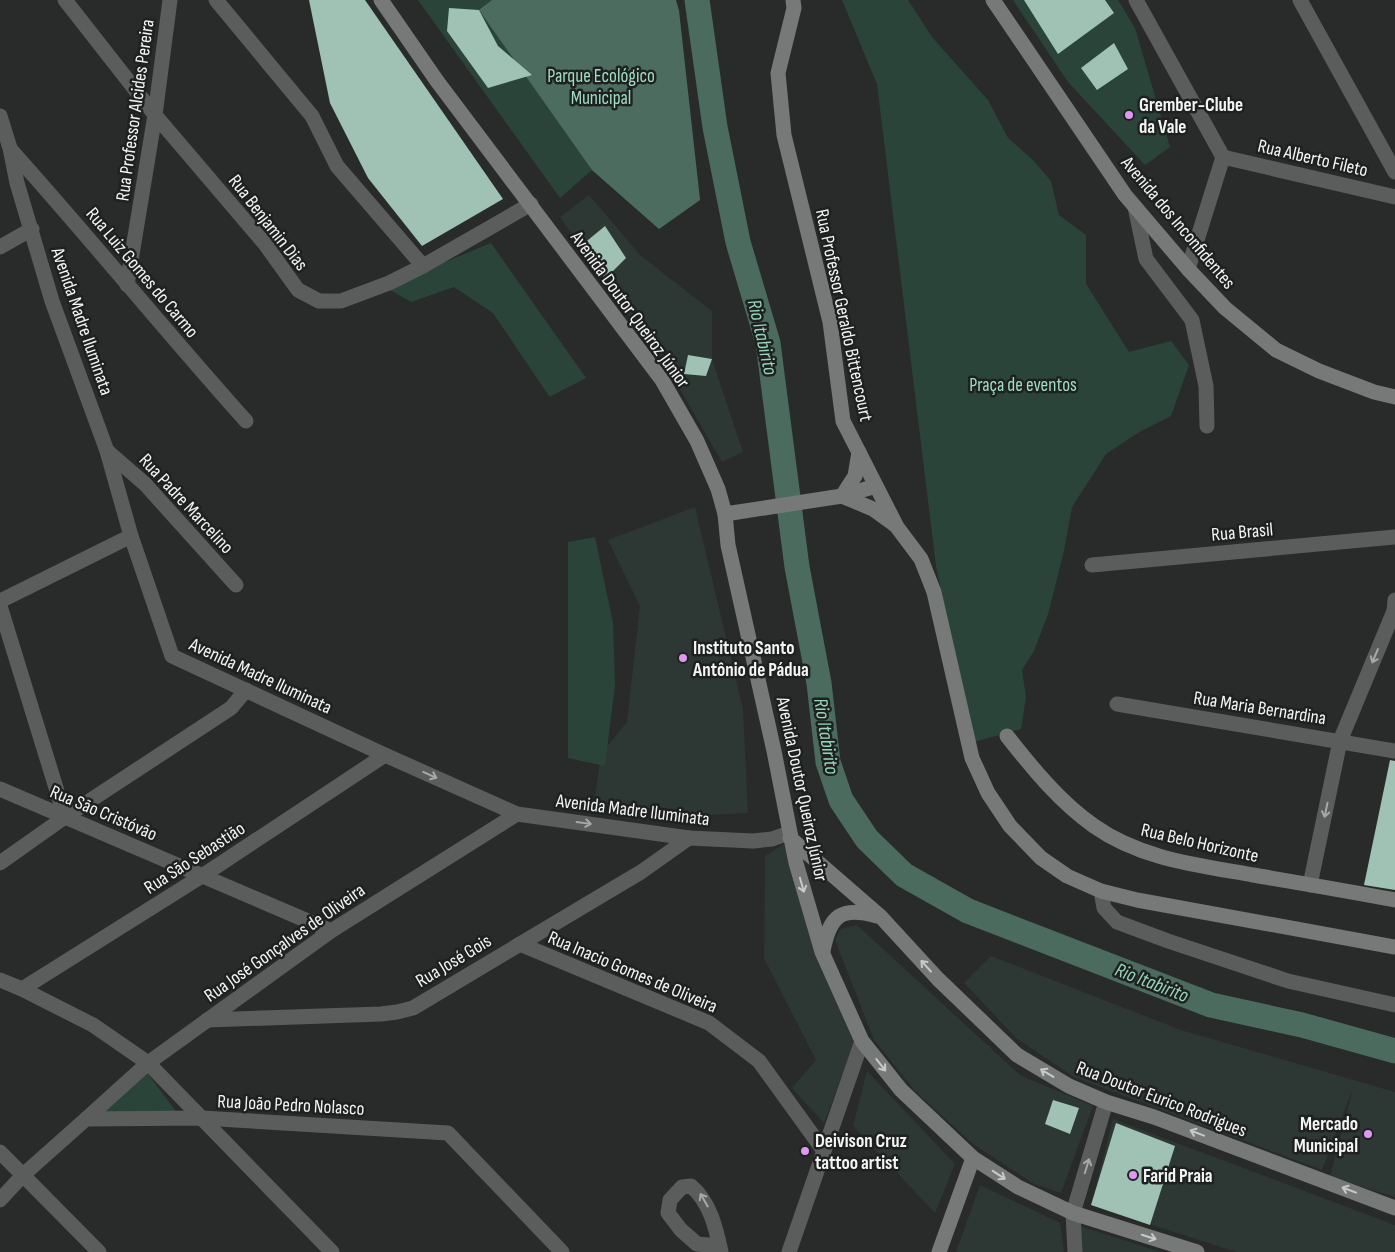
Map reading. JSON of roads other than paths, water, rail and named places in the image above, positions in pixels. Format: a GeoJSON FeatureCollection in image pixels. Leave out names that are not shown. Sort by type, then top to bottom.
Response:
{"type":"FeatureCollection","features":[{"type":"Feature","properties":{"kind":"main road","name":"Avenida Doutor Queiroz Júnior"},"geometry":{"type":"LineString","coordinates":[[381,0],[437,81],[662,380],[697,441],[718,489],[725,514],[728,545],[774,751],[790,836],[806,899],[822,952],[862,1041],[901,1090],[973,1158],[1018,1187],[1073,1212],[1197,1252]]}},
{"type":"Feature","properties":{"kind":"main road","name":"Rua Professor Geraldo Bittencourt"},"geometry":{"type":"LineString","coordinates":[[794,0],[794,8],[778,73],[784,135],[830,322],[843,421],[897,527],[920,558],[934,592],[972,758],[988,793],[1010,826],[1041,858],[1067,876],[1101,891],[1137,900],[1395,947]]}},
{"type":"Feature","properties":{"kind":"main road","name":"Avenida dos Inconfidentes"},"geometry":{"type":"LineString","coordinates":[[993,0],[1125,194],[1188,269],[1225,308],[1276,350],[1319,371],[1374,392],[1395,397]]}},
{"type":"Feature","properties":{"kind":"main road"},"geometry":{"type":"LineString","coordinates":[[836,497],[855,476],[859,452]]}},
{"type":"Feature","properties":{"kind":"main road"},"geometry":{"type":"LineString","coordinates":[[725,514],[836,497],[876,486]]}},
{"type":"Feature","properties":{"kind":"main road"},"geometry":{"type":"LineString","coordinates":[[836,497],[873,509],[897,527]]}},
{"type":"Feature","properties":{"kind":"main road","name":"Rua Belo Horizonte"},"geometry":{"type":"LineString","coordinates":[[1007,736],[1038,774],[1076,812],[1096,827],[1130,847],[1180,862],[1395,900]]}},
{"type":"Feature","properties":{"kind":"main road","name":"Rua Doutor Eurico Rodrigues"},"geometry":{"type":"LineString","coordinates":[[790,836],[881,917],[938,979],[1017,1055],[1069,1086],[1106,1102],[1154,1117],[1395,1208]]}},
{"type":"Feature","properties":{"kind":"main road"},"geometry":{"type":"LineString","coordinates":[[822,952],[832,922],[841,915],[853,911],[881,917]]}},
{"type":"Feature","properties":{"kind":"main road"},"geometry":{"type":"LineString","coordinates":[[939,1252],[973,1158]]}},
{"type":"Feature","properties":{"kind":"street","name":"Rua Benjamin Dias"},"geometry":{"type":"LineString","coordinates":[[65,0],[155,115],[265,244],[298,290],[320,301],[341,301],[389,283],[423,266],[530,204]]}},
{"type":"Feature","properties":{"kind":"street","name":"Rua Professor Alcides Pereira"},"geometry":{"type":"LineString","coordinates":[[127,285],[155,115],[170,0]]}},
{"type":"Feature","properties":{"kind":"street"},"geometry":{"type":"LineString","coordinates":[[216,0],[312,116],[337,166],[423,266]]}},
{"type":"Feature","properties":{"kind":"street"},"geometry":{"type":"LineString","coordinates":[[1136,0],[1223,157],[1188,269]]}},
{"type":"Feature","properties":{"kind":"street"},"geometry":{"type":"LineString","coordinates":[[1300,0],[1395,172]]}},
{"type":"Feature","properties":{"kind":"street","name":"Avenida Madre Iluminata"},"geometry":{"type":"LineString","coordinates":[[0,116],[10,148],[17,183],[52,301],[107,451],[131,536],[172,656],[517,814],[689,838],[753,842],[790,836]]}},
{"type":"Feature","properties":{"kind":"street","name":"Rua Luiz Gomes do Carmo"},"geometry":{"type":"LineString","coordinates":[[10,148],[246,421]]}},
{"type":"Feature","properties":{"kind":"street","name":"Rua Alberto Fileto"},"geometry":{"type":"LineString","coordinates":[[1223,157],[1395,197]]}},
{"type":"Feature","properties":{"kind":"street"},"geometry":{"type":"LineString","coordinates":[[1136,207],[1146,259],[1192,320],[1206,386],[1207,426]]}},
{"type":"Feature","properties":{"kind":"street"},"geometry":{"type":"LineString","coordinates":[[0,247],[32,229]]}},
{"type":"Feature","properties":{"kind":"street","name":"Rua Padre Marcelino"},"geometry":{"type":"LineString","coordinates":[[107,451],[145,484],[236,585]]}},
{"type":"Feature","properties":{"kind":"street"},"geometry":{"type":"LineString","coordinates":[[0,601],[131,536]]}},
{"type":"Feature","properties":{"kind":"street","name":"Rua Brasil"},"geometry":{"type":"LineString","coordinates":[[1092,565],[1395,537]]}},
{"type":"Feature","properties":{"kind":"street"},"geometry":{"type":"LineString","coordinates":[[0,606],[64,817]]}},
{"type":"Feature","properties":{"kind":"street"},"geometry":{"type":"LineString","coordinates":[[1310,885],[1340,740],[1395,607]]}},
{"type":"Feature","properties":{"kind":"street"},"geometry":{"type":"LineString","coordinates":[[0,863],[64,817],[231,708],[246,690]]}},
{"type":"Feature","properties":{"kind":"street","name":"Rua Maria Bernardina"},"geometry":{"type":"LineString","coordinates":[[1117,704],[1340,740],[1395,751]]}},
{"type":"Feature","properties":{"kind":"street","name":"Rua São Sebastião"},"geometry":{"type":"LineString","coordinates":[[22,989],[202,876],[385,755]]}},
{"type":"Feature","properties":{"kind":"street","name":"Rua São Cristóvão"},"geometry":{"type":"LineString","coordinates":[[0,789],[331,931]]}},
{"type":"Feature","properties":{"kind":"street","name":"Rua José Gonçalves de Oliveira"},"geometry":{"type":"LineString","coordinates":[[86,1119],[148,1063],[331,931],[517,814]]}},
{"type":"Feature","properties":{"kind":"street","name":"Rua José Gois"},"geometry":{"type":"LineString","coordinates":[[207,1020],[381,1014],[413,1008],[641,872],[689,838]]}},
{"type":"Feature","properties":{"kind":"street"},"geometry":{"type":"LineString","coordinates":[[1101,891],[1104,908],[1117,922],[1168,941],[1288,980],[1395,1005]]}},
{"type":"Feature","properties":{"kind":"street","name":"Rua Inacio Gomes de Oliveira"},"geometry":{"type":"LineString","coordinates":[[520,944],[709,1023],[759,1061],[824,1151]]}},
{"type":"Feature","properties":{"kind":"street"},"geometry":{"type":"LineString","coordinates":[[0,980],[93,1025],[148,1063],[332,1252]]}},
{"type":"Feature","properties":{"kind":"street"},"geometry":{"type":"LineString","coordinates":[[789,1252],[862,1041]]}},
{"type":"Feature","properties":{"kind":"street"},"geometry":{"type":"LineString","coordinates":[[1075,1252],[1073,1212],[1106,1102]]}},
{"type":"Feature","properties":{"kind":"street","name":"Rua João Pedro Nolasco"},"geometry":{"type":"LineString","coordinates":[[86,1119],[202,1118],[448,1133],[562,1252]]}},
{"type":"Feature","properties":{"kind":"street"},"geometry":{"type":"LineString","coordinates":[[0,1200],[23,1175],[86,1119]]}},
{"type":"Feature","properties":{"kind":"street"},"geometry":{"type":"LineString","coordinates":[[0,1152],[99,1252]]}},
{"type":"Feature","properties":{"kind":"waterway","name":"Rio Itabirito"},"geometry":{"type":"LineString","coordinates":[[697,0],[715,127],[738,242],[768,343],[797,567],[819,683],[828,762],[841,800],[867,839],[904,875],[968,911],[1211,1005],[1302,1025],[1395,1051]]}},
{"type":"Feature","properties":{"kind":"place","name":"Grember-Clube da Vale"},"geometry":{"type":"Point","coordinates":[1129,115]}},
{"type":"Feature","properties":{"kind":"place","name":"Instituto Santo Antônio de Pádua"},"geometry":{"type":"Point","coordinates":[683,658]}},
{"type":"Feature","properties":{"kind":"place","name":"Mercado Municipal"},"geometry":{"type":"Point","coordinates":[1368,1134]}},
{"type":"Feature","properties":{"kind":"place","name":"Deivison Cruz tattoo artist"},"geometry":{"type":"Point","coordinates":[805,1151]}},
{"type":"Feature","properties":{"kind":"place","name":"Farid Praia"},"geometry":{"type":"Point","coordinates":[1133,1175]}},
{"type":"Feature","properties":{"kind":"park label","name":"Parque Ecológico Municipal"},"geometry":{"type":"Point","coordinates":[601,86]}},
{"type":"Feature","properties":{"kind":"park label","name":"Praça de eventos"},"geometry":{"type":"Point","coordinates":[1023,384]}}]}
